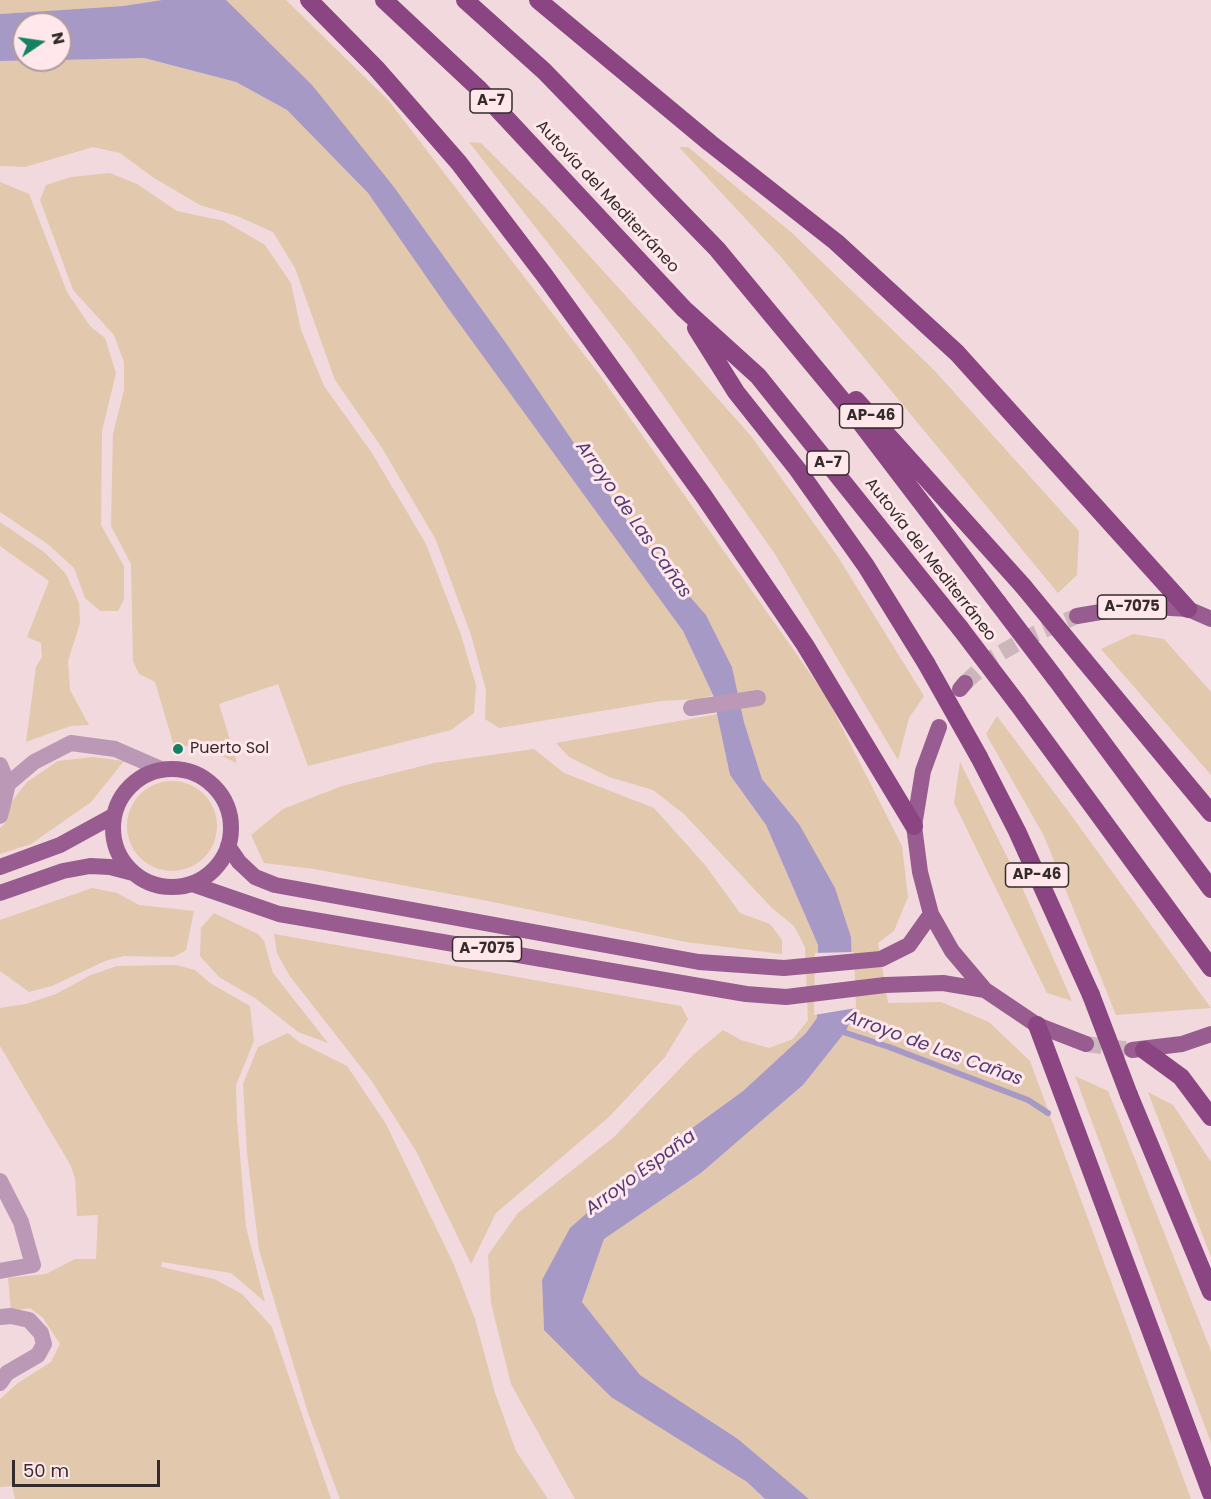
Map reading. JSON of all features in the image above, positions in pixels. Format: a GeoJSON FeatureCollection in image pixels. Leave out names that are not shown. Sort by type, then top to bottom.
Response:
{"type":"FeatureCollection","features":[{"type":"Feature","properties":{"kind":"highway"},"geometry":{"type":"LineString","coordinates":[[309,0],[376,68],[459,162],[545,276],[696,485],[805,645],[914,826]]}},
{"type":"Feature","properties":{"kind":"highway","name":"Autovía del Mediterráneo"},"geometry":{"type":"LineString","coordinates":[[384,0],[478,88],[684,309],[758,376],[960,628],[1211,968]]}},
{"type":"Feature","properties":{"kind":"highway","name":"Autovía del Mediterráneo"},"geometry":{"type":"LineString","coordinates":[[465,0],[543,71],[717,249],[857,418],[1055,678],[1211,889]]}},
{"type":"Feature","properties":{"kind":"highway"},"geometry":{"type":"LineString","coordinates":[[538,0],[710,143],[836,242],[957,353],[1188,609]]}},
{"type":"Feature","properties":{"kind":"highway","name":"AP-46"},"geometry":{"type":"LineString","coordinates":[[717,249],[967,520],[1211,813]]}},
{"type":"Feature","properties":{"kind":"highway","name":"AP-46"},"geometry":{"type":"LineString","coordinates":[[684,309],[736,392],[798,470],[866,566],[926,663],[979,757],[1017,831],[1091,995],[1129,1095],[1211,1292]]}},
{"type":"Feature","properties":{"kind":"highway"},"geometry":{"type":"LineString","coordinates":[[1037,1025],[1211,1493]]}},
{"type":"Feature","properties":{"kind":"highway"},"geometry":{"type":"LineString","coordinates":[[1138,1050],[1181,1077],[1211,1117]]}},
{"type":"Feature","properties":{"kind":"main road","name":"A-7075"},"geometry":{"type":"LineString","coordinates":[[1077,616],[1136,606],[1188,609],[1211,619]]}},
{"type":"Feature","properties":{"kind":"main road","name":"A-7075"},"geometry":{"type":"LineString","coordinates":[[939,727],[923,771],[914,826],[920,872],[931,914],[952,951],[985,990],[1037,1025],[1086,1044]]}},
{"type":"Feature","properties":{"kind":"main road"},"geometry":{"type":"LineString","coordinates":[[133,873],[116,847],[113,816],[119,799],[130,785],[144,775],[161,769],[177,768],[200,775],[218,790],[229,810],[231,828],[228,846],[214,869],[192,884]]}},
{"type":"Feature","properties":{"kind":"main road"},"geometry":{"type":"LineString","coordinates":[[0,867],[60,845],[113,816]]}},
{"type":"Feature","properties":{"kind":"main road","name":"A-7075"},"geometry":{"type":"LineString","coordinates":[[228,846],[239,862],[255,877],[275,885],[699,962],[784,968],[881,959],[909,945],[931,914]]}},
{"type":"Feature","properties":{"kind":"main road","name":"A-7075"},"geometry":{"type":"LineString","coordinates":[[0,893],[63,871],[90,866],[110,867],[133,873],[161,886],[176,887],[192,884],[279,914],[747,994],[786,997],[885,985],[943,983],[985,990]]}},
{"type":"Feature","properties":{"kind":"main road"},"geometry":{"type":"LineString","coordinates":[[1138,1050],[1182,1044],[1211,1034]]}},
{"type":"Feature","properties":{"kind":"street"},"geometry":{"type":"LineString","coordinates":[[691,708],[758,698]]}},
{"type":"Feature","properties":{"kind":"street"},"geometry":{"type":"LineString","coordinates":[[0,816],[8,784],[34,762],[72,743],[115,749],[161,769]]}},
{"type":"Feature","properties":{"kind":"street"},"geometry":{"type":"LineString","coordinates":[[0,765],[8,784]]}},
{"type":"Feature","properties":{"kind":"street"},"geometry":{"type":"LineString","coordinates":[[0,1181],[21,1222],[33,1265],[0,1271]]}},
{"type":"Feature","properties":{"kind":"street"},"geometry":{"type":"LineString","coordinates":[[0,1317],[11,1316],[29,1320],[41,1333],[44,1344],[38,1355],[2,1377]]}},
{"type":"Feature","properties":{"kind":"shaded area"},"geometry":{"type":"Polygon","coordinates":[[[0,0],[162,0],[123,6],[0,14],[0,0]]]}},
{"type":"Feature","properties":{"kind":"shaded area"},"geometry":{"type":"Polygon","coordinates":[[[226,0],[286,0],[388,100],[599,374],[826,696],[902,846],[908,897],[894,931],[878,943],[888,1003],[941,1002],[989,1022],[1030,1061],[1191,1499],[809,1499],[738,1439],[640,1375],[582,1302],[604,1239],[701,1173],[803,1085],[846,1031],[799,824],[762,779],[744,722],[732,667],[706,615],[638,537],[506,343],[394,187],[226,0]]]}},
{"type":"Feature","properties":{"kind":"shaded area"},"geometry":{"type":"Polygon","coordinates":[[[144,58],[236,82],[287,110],[368,193],[683,631],[713,695],[699,699],[661,701],[499,728],[485,719],[486,690],[471,635],[436,540],[382,448],[335,380],[295,268],[273,232],[237,216],[200,205],[154,178],[120,153],[93,147],[25,167],[0,166],[0,61],[12,61],[12,72],[72,72],[72,60],[144,58]]]}},
{"type":"Feature","properties":{"kind":"shaded area"},"geometry":{"type":"Polygon","coordinates":[[[469,142],[481,143],[545,207],[655,328],[751,436],[838,557],[924,696],[909,718],[898,760],[775,554],[629,347],[469,142]]]}},
{"type":"Feature","properties":{"kind":"shaded area"},"geometry":{"type":"Polygon","coordinates":[[[679,147],[688,147],[792,233],[934,370],[1079,531],[1077,575],[1058,593],[781,257],[679,147]]]}},
{"type":"Feature","properties":{"kind":"shaded area"},"geometry":{"type":"Polygon","coordinates":[[[110,173],[137,184],[177,211],[224,221],[265,245],[291,283],[301,330],[324,386],[372,453],[426,544],[461,635],[476,685],[474,713],[451,730],[308,766],[278,684],[219,704],[237,763],[198,746],[174,746],[155,682],[139,674],[133,661],[131,564],[111,526],[113,434],[124,390],[124,362],[114,335],[73,290],[40,200],[46,185],[71,177],[110,173]]]}},
{"type":"Feature","properties":{"kind":"shaded area"},"geometry":{"type":"Polygon","coordinates":[[[0,182],[29,194],[67,292],[90,326],[105,338],[116,373],[102,431],[101,525],[124,566],[124,599],[118,611],[100,611],[85,598],[74,568],[49,545],[0,512],[0,182]]]}},
{"type":"Feature","properties":{"kind":"shaded area"},"geometry":{"type":"Polygon","coordinates":[[[0,522],[44,552],[66,574],[79,603],[80,623],[68,661],[70,690],[89,725],[70,726],[26,742],[36,667],[42,657],[41,643],[27,637],[49,581],[0,546],[0,522]]]}},
{"type":"Feature","properties":{"kind":"shaded area"},"geometry":{"type":"Polygon","coordinates":[[[1133,634],[1164,639],[1211,692],[1211,775],[1101,649],[1133,634]]]}},
{"type":"Feature","properties":{"kind":"shaded area"},"geometry":{"type":"Polygon","coordinates":[[[718,714],[730,775],[766,825],[818,945],[817,1018],[806,1033],[743,1091],[644,1163],[542,1280],[544,1329],[611,1397],[747,1482],[765,1499],[575,1499],[511,1384],[491,1303],[488,1255],[518,1213],[614,1137],[694,1054],[723,1030],[741,1040],[769,1048],[793,1039],[808,1020],[805,947],[794,926],[772,908],[684,814],[653,790],[609,777],[569,757],[556,743],[718,714]]]}},
{"type":"Feature","properties":{"kind":"shaded area"},"geometry":{"type":"Polygon","coordinates":[[[997,716],[1211,1008],[1116,1015],[1044,836],[986,734],[997,716]]]}},
{"type":"Feature","properties":{"kind":"shaded area"},"geometry":{"type":"Polygon","coordinates":[[[534,749],[564,773],[654,808],[705,865],[740,913],[770,924],[782,940],[782,954],[686,942],[483,900],[314,869],[264,863],[251,835],[283,809],[342,786],[434,763],[534,749]]]}},
{"type":"Feature","properties":{"kind":"shaded area"},"geometry":{"type":"Polygon","coordinates":[[[93,757],[124,761],[91,802],[31,844],[0,854],[0,828],[7,821],[10,804],[27,782],[58,761],[93,757]]]}},
{"type":"Feature","properties":{"kind":"shaded area"},"geometry":{"type":"Polygon","coordinates":[[[960,762],[1021,885],[1072,1001],[1047,993],[954,803],[960,762]]]}},
{"type":"Feature","properties":{"kind":"shaded area"},"geometry":{"type":"Polygon","coordinates":[[[172,781],[189,784],[204,794],[214,809],[217,826],[214,843],[204,858],[189,868],[172,871],[155,868],[140,858],[130,843],[127,826],[130,809],[140,794],[155,784],[172,781]]]}},
{"type":"Feature","properties":{"kind":"shaded area"},"geometry":{"type":"Polygon","coordinates":[[[92,888],[117,893],[139,905],[194,911],[186,950],[174,957],[124,956],[105,961],[52,986],[29,992],[0,971],[0,920],[92,888]]]}},
{"type":"Feature","properties":{"kind":"shaded area"},"geometry":{"type":"Polygon","coordinates":[[[214,913],[258,934],[264,941],[273,973],[328,1043],[298,1032],[255,998],[219,977],[200,956],[201,928],[214,913]]]}},
{"type":"Feature","properties":{"kind":"shaded area"},"geometry":{"type":"Polygon","coordinates":[[[274,934],[681,1006],[688,1019],[665,1057],[609,1117],[496,1213],[471,1264],[416,1151],[371,1080],[289,975],[277,953],[274,934]]]}},
{"type":"Feature","properties":{"kind":"shaded area"},"geometry":{"type":"Polygon","coordinates":[[[176,965],[195,970],[210,983],[250,1006],[254,1041],[236,1085],[237,1119],[246,1227],[265,1302],[231,1273],[162,1262],[161,1267],[214,1279],[242,1294],[272,1327],[331,1499],[15,1499],[12,1486],[0,1487],[0,1399],[18,1383],[51,1362],[60,1344],[43,1318],[30,1308],[11,1311],[8,1278],[46,1274],[75,1259],[96,1259],[98,1215],[77,1216],[75,1178],[71,1166],[0,1046],[0,1008],[26,1004],[56,994],[91,975],[117,966],[176,965]]]}},
{"type":"Feature","properties":{"kind":"shaded area"},"geometry":{"type":"Polygon","coordinates":[[[288,1033],[299,1042],[347,1066],[386,1124],[454,1265],[475,1319],[495,1393],[516,1451],[548,1499],[340,1499],[308,1413],[259,1250],[247,1153],[243,1084],[258,1047],[288,1033]]]}},
{"type":"Feature","properties":{"kind":"shaded area"},"geometry":{"type":"Polygon","coordinates":[[[1075,1076],[1108,1091],[1211,1351],[1211,1443],[1075,1076]]]}},
{"type":"Feature","properties":{"kind":"shaded area"},"geometry":{"type":"Polygon","coordinates":[[[1148,1092],[1173,1105],[1211,1162],[1211,1257],[1148,1092]]]}},
{"type":"Feature","properties":{"kind":"water","name":"Arroyo España"},"geometry":{"type":"Polygon","coordinates":[[[162,0],[226,0],[312,85],[394,187],[506,343],[638,537],[706,615],[732,667],[744,722],[762,779],[799,824],[835,888],[851,937],[853,1013],[846,1031],[803,1085],[701,1173],[604,1239],[582,1302],[640,1375],[738,1439],[809,1499],[765,1499],[747,1482],[611,1397],[544,1330],[542,1280],[570,1228],[644,1163],[743,1091],[806,1033],[817,1018],[818,945],[766,825],[730,775],[713,695],[683,631],[448,308],[368,193],[287,110],[236,82],[144,58],[72,60],[72,12],[31,12],[123,6],[162,0]]]}},
{"type":"Feature","properties":{"kind":"water"},"geometry":{"type":"Polygon","coordinates":[[[12,13],[12,61],[0,61],[0,14],[12,13]]]}},
{"type":"Feature","properties":{"kind":"pier"},"geometry":{"type":"Polygon","coordinates":[[[854,952],[856,1008],[814,1015],[815,953],[854,952]]]}},
{"type":"Feature","properties":{"kind":"waterway","name":"Arroyo de Las Cañas"},"geometry":{"type":"LineString","coordinates":[[840,1031],[889,1047],[1028,1100],[1048,1113]]}},
{"type":"Feature","properties":{"kind":"tunnel"},"geometry":{"type":"LineString","coordinates":[[965,683],[992,658],[1030,636],[1077,616]]}},
{"type":"Feature","properties":{"kind":"tunnel"},"geometry":{"type":"LineString","coordinates":[[1086,1044],[1132,1050]]}},
{"type":"Feature","properties":{"kind":"place","name":"Puerto Sol"},"geometry":{"type":"Point","coordinates":[178,749]}}]}
